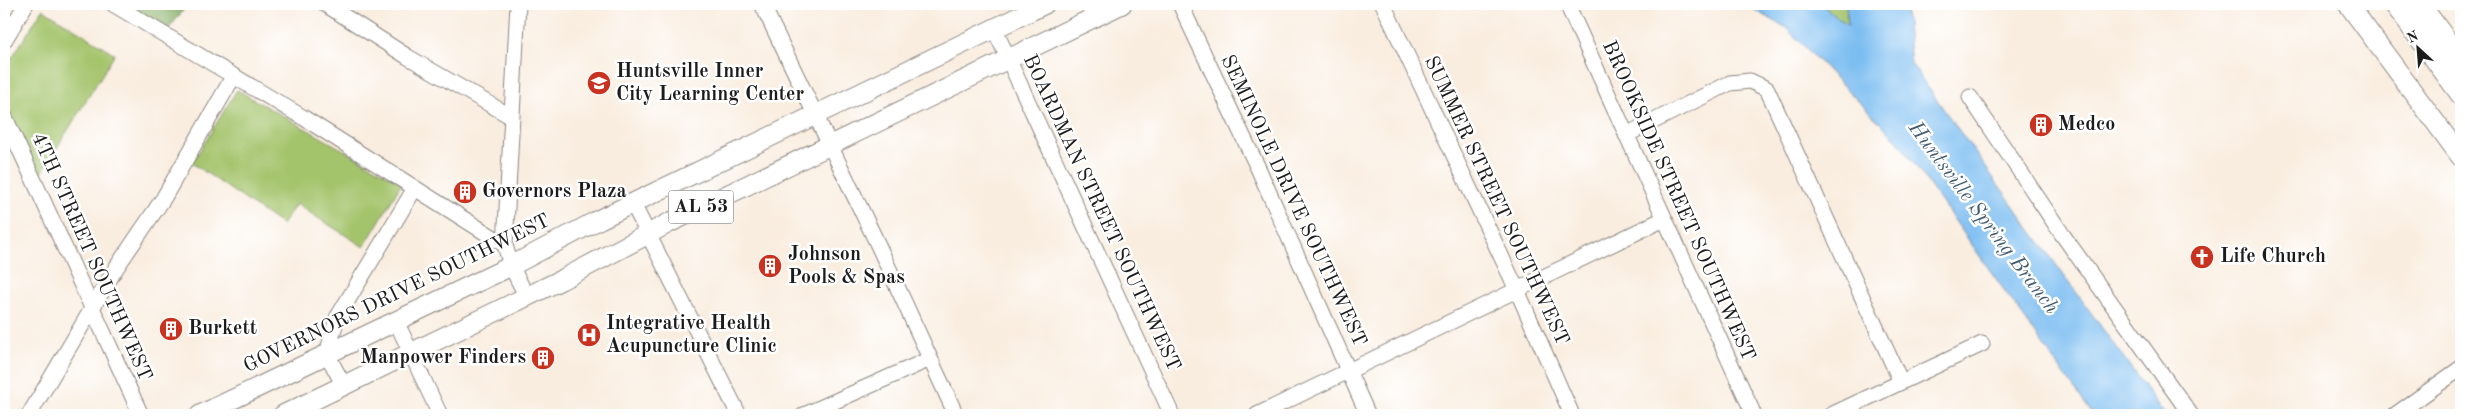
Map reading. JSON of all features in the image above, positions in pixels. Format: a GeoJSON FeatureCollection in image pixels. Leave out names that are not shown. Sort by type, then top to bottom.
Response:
{"type":"FeatureCollection","features":[{"type":"Feature","properties":{"kind":"highway"},"geometry":{"type":"LineString","coordinates":[[2395,4],[2461,94]]}},
{"type":"Feature","properties":{"kind":"highway"},"geometry":{"type":"LineString","coordinates":[[2419,4],[2461,62]]}},
{"type":"Feature","properties":{"kind":"main road","name":"GOVERNORS DRIVE SOUTHWEST"},"geometry":{"type":"LineString","coordinates":[[200,415],[511,266],[816,114],[1046,4]]}},
{"type":"Feature","properties":{"kind":"main road","name":"AL 53"},"geometry":{"type":"LineString","coordinates":[[283,415],[527,297],[648,234],[830,144],[1122,4]]}},
{"type":"Feature","properties":{"kind":"main road"},"geometry":{"type":"LineString","coordinates":[[2349,4],[2461,157]]}},
{"type":"Feature","properties":{"kind":"street"},"geometry":{"type":"LineString","coordinates":[[4,41],[26,4]]}},
{"type":"Feature","properties":{"kind":"street"},"geometry":{"type":"LineString","coordinates":[[113,4],[505,244]]}},
{"type":"Feature","properties":{"kind":"street"},"geometry":{"type":"LineString","coordinates":[[325,4],[408,57],[510,116]]}},
{"type":"Feature","properties":{"kind":"street"},"geometry":{"type":"LineString","coordinates":[[518,4],[510,116],[505,244],[511,266],[527,297]]}},
{"type":"Feature","properties":{"kind":"street"},"geometry":{"type":"LineString","coordinates":[[762,4],[816,114],[956,415]]}},
{"type":"Feature","properties":{"kind":"street","name":"SEMINOLE DRIVE SOUTHWEST"},"geometry":{"type":"LineString","coordinates":[[1180,4],[1258,168],[1368,415]]}},
{"type":"Feature","properties":{"kind":"street","name":"SUMMER STREET SOUTHWEST"},"geometry":{"type":"LineString","coordinates":[[1383,4],[1517,290],[1572,415]]}},
{"type":"Feature","properties":{"kind":"street","name":"BROOKSIDE STREET SOUTHWEST"},"geometry":{"type":"LineString","coordinates":[[1567,4],[1754,415]]}},
{"type":"Feature","properties":{"kind":"street","name":"BOARDMAN STREET SOUTHWEST"},"geometry":{"type":"LineString","coordinates":[[994,28],[1172,415]]}},
{"type":"Feature","properties":{"kind":"street"},"geometry":{"type":"LineString","coordinates":[[29,415],[116,268],[163,198],[233,77]]}},
{"type":"Feature","properties":{"kind":"street"},"geometry":{"type":"LineString","coordinates":[[1626,135],[1730,83],[1750,81],[1767,89],[1902,382]]}},
{"type":"Feature","properties":{"kind":"street"},"geometry":{"type":"LineString","coordinates":[[1970,97],[2062,234],[2191,415]]}},
{"type":"Feature","properties":{"kind":"street","name":"4TH STREET SOUTHWEST"},"geometry":{"type":"LineString","coordinates":[[4,116],[91,310],[141,415]]}},
{"type":"Feature","properties":{"kind":"street"},"geometry":{"type":"LineString","coordinates":[[344,386],[327,354],[337,318],[415,188]]}},
{"type":"Feature","properties":{"kind":"street"},"geometry":{"type":"LineString","coordinates":[[634,204],[739,415]]}},
{"type":"Feature","properties":{"kind":"street"},"geometry":{"type":"LineString","coordinates":[[1256,415],[1664,219]]}},
{"type":"Feature","properties":{"kind":"street"},"geometry":{"type":"LineString","coordinates":[[396,321],[440,415]]}},
{"type":"Feature","properties":{"kind":"street"},"geometry":{"type":"LineString","coordinates":[[1831,415],[1982,344]]}},
{"type":"Feature","properties":{"kind":"street"},"geometry":{"type":"LineString","coordinates":[[804,415],[930,358]]}},
{"type":"Feature","properties":{"kind":"street"},"geometry":{"type":"LineString","coordinates":[[2395,415],[2461,368]]}},
{"type":"Feature","properties":{"kind":"green space"},"geometry":{"type":"Polygon","coordinates":[[[122,4],[188,4],[168,30],[122,4]]]}},
{"type":"Feature","properties":{"kind":"green space"},"geometry":{"type":"Polygon","coordinates":[[[1821,4],[1846,4],[1848,26],[1821,4]]]}},
{"type":"Feature","properties":{"kind":"green space"},"geometry":{"type":"Polygon","coordinates":[[[43,9],[115,54],[40,175],[4,107],[4,70],[43,9]]]}},
{"type":"Feature","properties":{"kind":"green space"},"geometry":{"type":"Polygon","coordinates":[[[237,90],[402,183],[364,247],[296,204],[282,225],[192,163],[237,90]]]}},
{"type":"Feature","properties":{"kind":"water","name":"Huntsville Spring Branch"},"geometry":{"type":"Polygon","coordinates":[[[1744,4],[1821,4],[1848,26],[1846,4],[1905,4],[1911,64],[2165,415],[2093,415],[1898,141],[1785,27],[1744,4]]]}},
{"type":"Feature","properties":{"kind":"place","name":"Huntsville Inner City Learning Center"},"geometry":{"type":"Point","coordinates":[599,83]}},
{"type":"Feature","properties":{"kind":"place","name":"Medco"},"geometry":{"type":"Point","coordinates":[2041,125]}},
{"type":"Feature","properties":{"kind":"place","name":"Governors Plaza"},"geometry":{"type":"Point","coordinates":[465,192]}},
{"type":"Feature","properties":{"kind":"place","name":"Life Church"},"geometry":{"type":"Point","coordinates":[2202,257]}},
{"type":"Feature","properties":{"kind":"place","name":"Johnson Pools & Spas"},"geometry":{"type":"Point","coordinates":[770,266]}},
{"type":"Feature","properties":{"kind":"place","name":"Burkett"},"geometry":{"type":"Point","coordinates":[171,329]}},
{"type":"Feature","properties":{"kind":"place","name":"Integrative Health Acupuncture Clinic"},"geometry":{"type":"Point","coordinates":[589,335]}},
{"type":"Feature","properties":{"kind":"place","name":"Manpower Finders"},"geometry":{"type":"Point","coordinates":[543,358]}}]}
